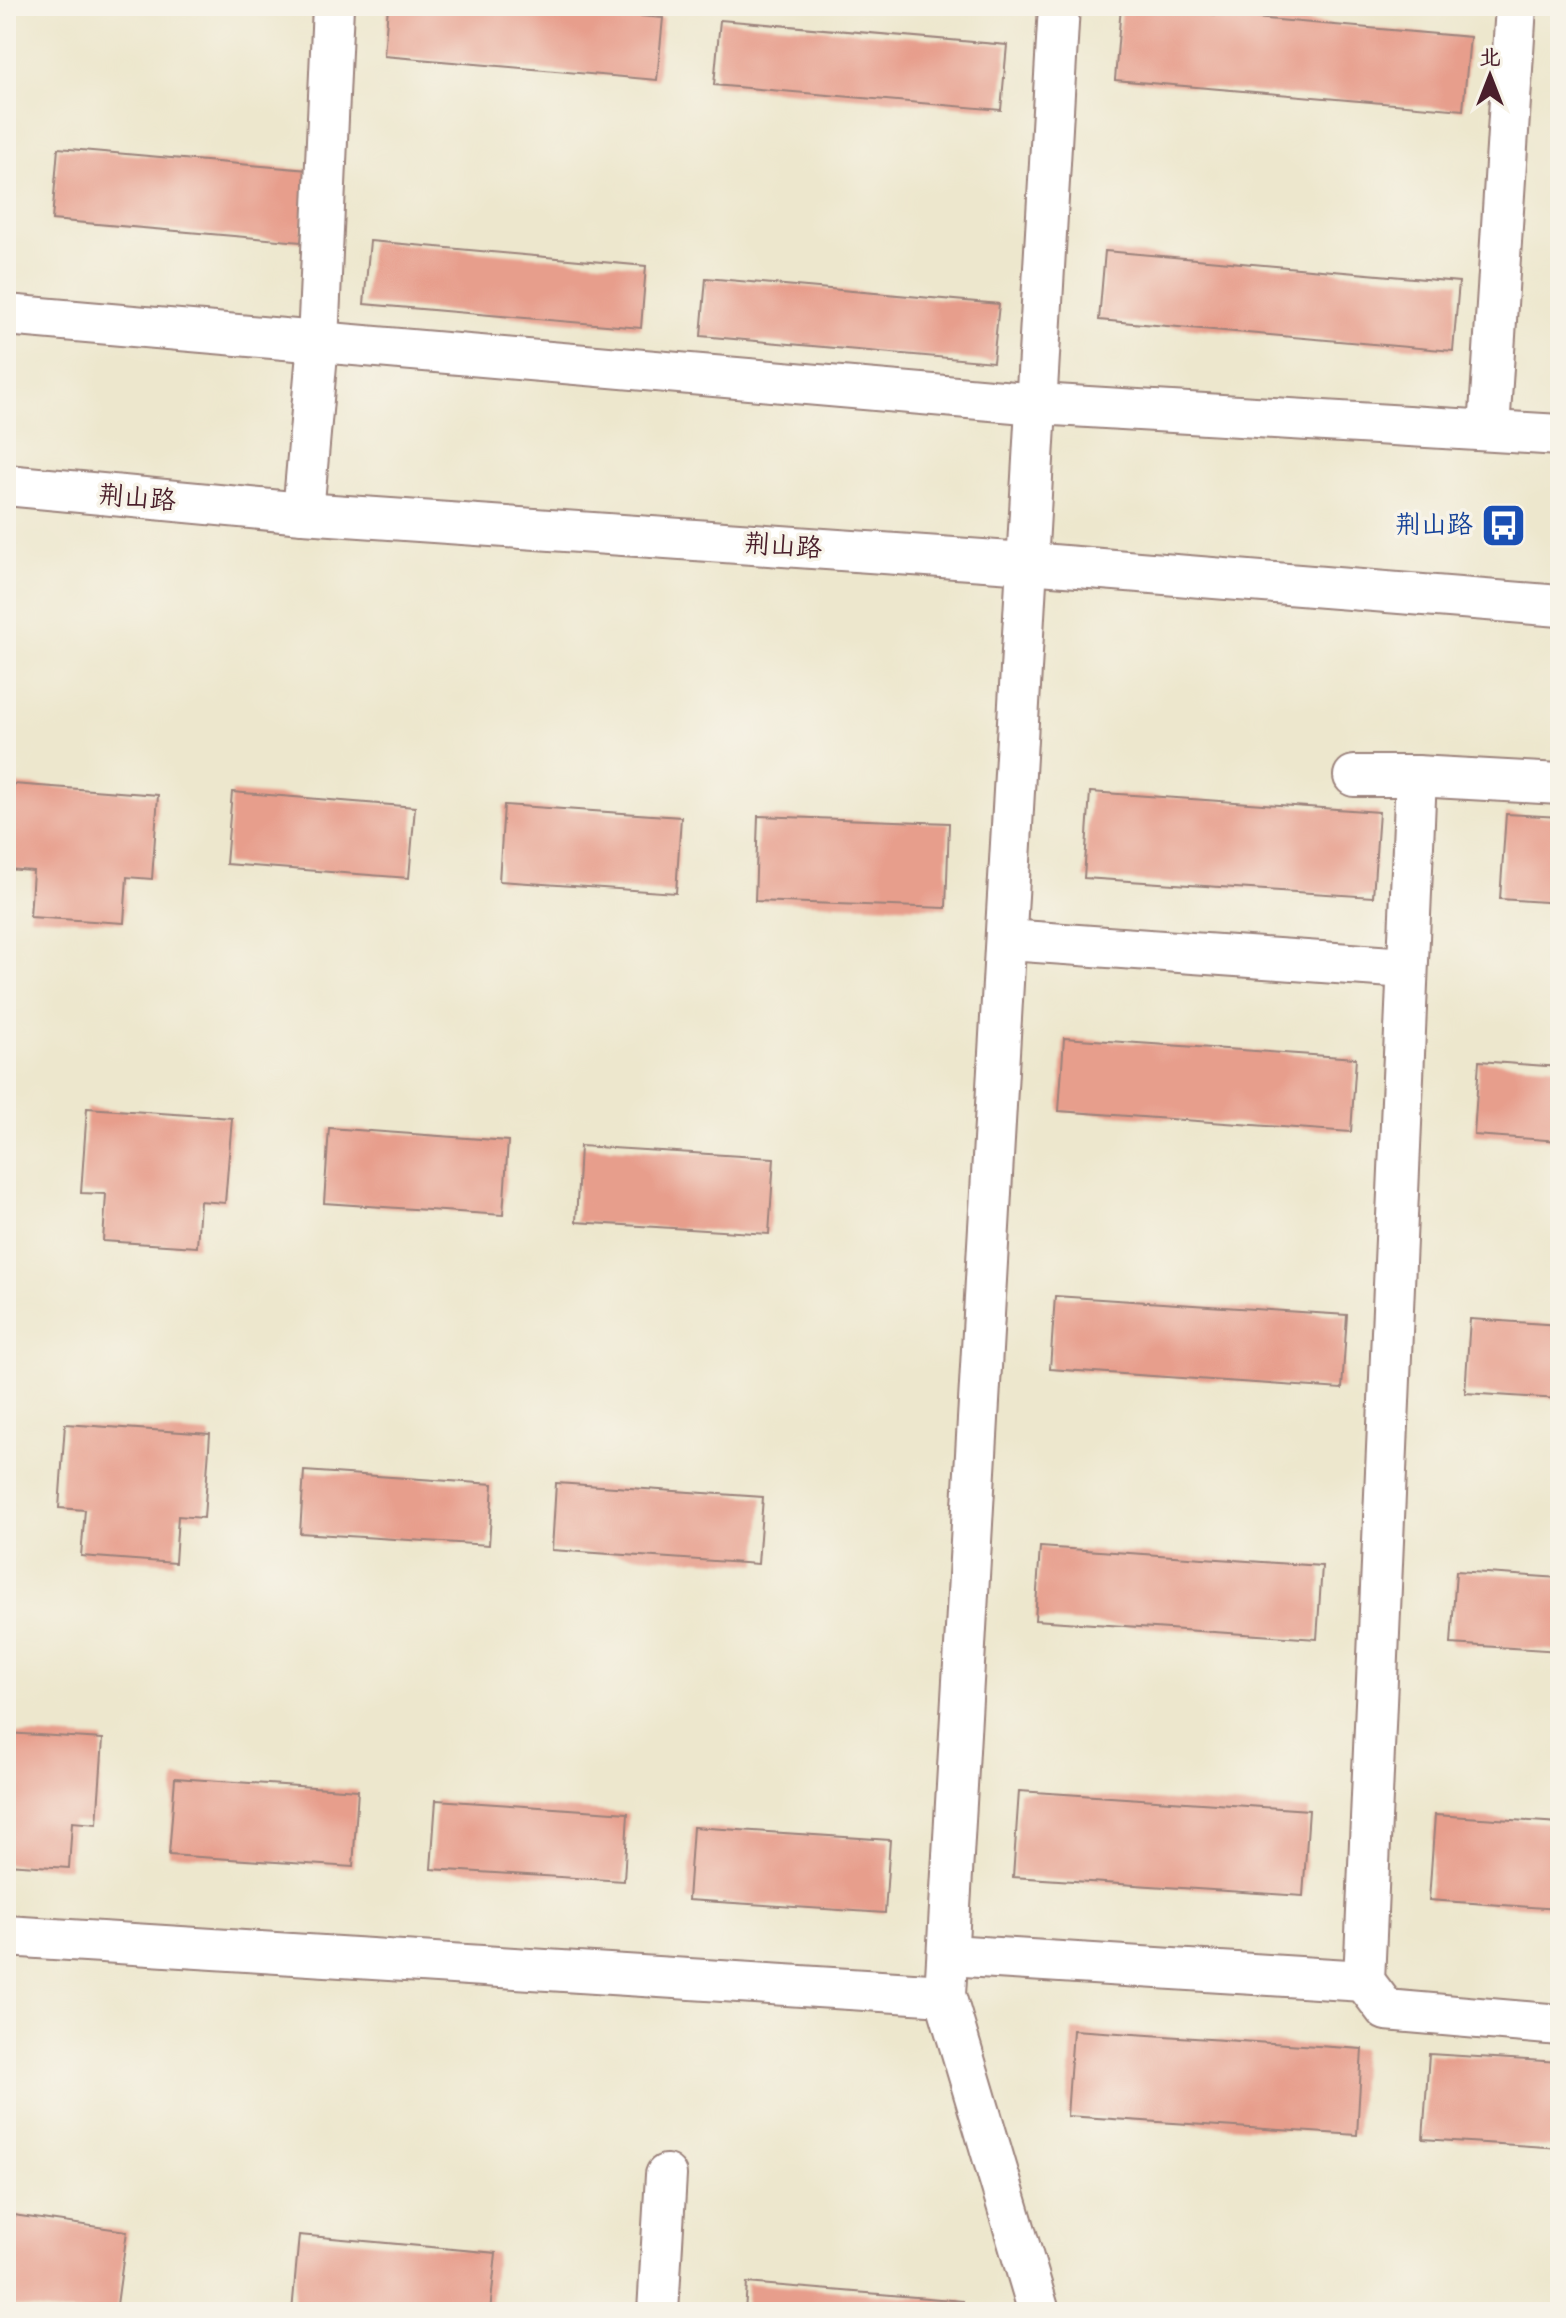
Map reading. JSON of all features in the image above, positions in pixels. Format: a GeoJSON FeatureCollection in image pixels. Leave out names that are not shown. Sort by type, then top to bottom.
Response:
{"type":"FeatureCollection","features":[{"type":"Feature","properties":{"kind":"street"},"geometry":{"type":"LineString","coordinates":[[303,513],[318,342],[333,6]]}},
{"type":"Feature","properties":{"kind":"street"},"geometry":{"type":"LineString","coordinates":[[1039,2312],[945,1995],[1059,6]]}},
{"type":"Feature","properties":{"kind":"street"},"geometry":{"type":"LineString","coordinates":[[1489,430],[1516,6]]}},
{"type":"Feature","properties":{"kind":"street"},"geometry":{"type":"LineString","coordinates":[[6,315],[1038,404],[1560,435]]}},
{"type":"Feature","properties":{"kind":"street","name":"荆山路"},"geometry":{"type":"LineString","coordinates":[[6,485],[303,513],[1028,563],[1560,606]]}},
{"type":"Feature","properties":{"kind":"street"},"geometry":{"type":"LineString","coordinates":[[1354,776],[1416,776],[1560,784]]}},
{"type":"Feature","properties":{"kind":"street"},"geometry":{"type":"LineString","coordinates":[[1416,776],[1364,1981],[1386,2010],[1560,2025]]}},
{"type":"Feature","properties":{"kind":"street"},"geometry":{"type":"LineString","coordinates":[[1007,940],[1407,968]]}},
{"type":"Feature","properties":{"kind":"street"},"geometry":{"type":"LineString","coordinates":[[6,1936],[945,1995]]}},
{"type":"Feature","properties":{"kind":"street"},"geometry":{"type":"LineString","coordinates":[[949,1955],[1364,1981]]}},
{"type":"Feature","properties":{"kind":"street"},"geometry":{"type":"LineString","coordinates":[[658,2312],[666,2175]]}},
{"type":"Feature","properties":{"kind":"building"},"geometry":{"type":"Polygon","coordinates":[[[388,6],[529,6],[663,18],[657,80],[384,56],[388,6]]]}},
{"type":"Feature","properties":{"kind":"building"},"geometry":{"type":"Polygon","coordinates":[[[1121,6],[1470,37],[1463,110],[1115,80],[1121,6]]]}},
{"type":"Feature","properties":{"kind":"building"},"geometry":{"type":"Polygon","coordinates":[[[720,20],[1007,45],[1001,110],[714,85],[720,20]]]}},
{"type":"Feature","properties":{"kind":"building"},"geometry":{"type":"Polygon","coordinates":[[[58,148],[308,170],[301,242],[52,220],[58,148]]]}},
{"type":"Feature","properties":{"kind":"building"},"geometry":{"type":"Polygon","coordinates":[[[370,241],[646,266],[641,328],[364,304],[370,241]]]}},
{"type":"Feature","properties":{"kind":"building"},"geometry":{"type":"Polygon","coordinates":[[[1105,251],[1459,282],[1453,351],[1099,320],[1105,251]]]}},
{"type":"Feature","properties":{"kind":"building"},"geometry":{"type":"Polygon","coordinates":[[[706,278],[999,304],[993,362],[701,336],[706,278]]]}},
{"type":"Feature","properties":{"kind":"building"},"geometry":{"type":"Polygon","coordinates":[[[13,784],[158,795],[152,879],[127,877],[124,923],[30,917],[33,871],[7,869],[13,784]]]}},
{"type":"Feature","properties":{"kind":"building"},"geometry":{"type":"Polygon","coordinates":[[[232,792],[415,807],[409,878],[226,864],[232,792]]]}},
{"type":"Feature","properties":{"kind":"building"},"geometry":{"type":"Polygon","coordinates":[[[1090,792],[1379,812],[1373,897],[1084,878],[1090,792]]]}},
{"type":"Feature","properties":{"kind":"building"},"geometry":{"type":"Polygon","coordinates":[[[504,805],[681,817],[676,893],[499,881],[504,805]]]}},
{"type":"Feature","properties":{"kind":"building"},"geometry":{"type":"Polygon","coordinates":[[[1506,814],[1560,817],[1560,903],[1500,899],[1506,814]]]}},
{"type":"Feature","properties":{"kind":"building"},"geometry":{"type":"Polygon","coordinates":[[[758,816],[949,823],[946,908],[755,901],[758,816]]]}},
{"type":"Feature","properties":{"kind":"building"},"geometry":{"type":"Polygon","coordinates":[[[1064,1038],[1356,1058],[1351,1132],[1059,1111],[1064,1038]]]}},
{"type":"Feature","properties":{"kind":"building"},"geometry":{"type":"Polygon","coordinates":[[[1479,1061],[1560,1067],[1560,1141],[1474,1135],[1479,1061]]]}},
{"type":"Feature","properties":{"kind":"building"},"geometry":{"type":"Polygon","coordinates":[[[87,1108],[232,1118],[225,1203],[200,1201],[197,1247],[103,1241],[106,1194],[81,1193],[87,1108]]]}},
{"type":"Feature","properties":{"kind":"building"},"geometry":{"type":"Polygon","coordinates":[[[329,1128],[508,1141],[503,1215],[324,1203],[329,1128]]]}},
{"type":"Feature","properties":{"kind":"building"},"geometry":{"type":"Polygon","coordinates":[[[580,1146],[774,1158],[769,1234],[576,1222],[580,1146]]]}},
{"type":"Feature","properties":{"kind":"building"},"geometry":{"type":"Polygon","coordinates":[[[1055,1296],[1347,1315],[1342,1389],[1050,1369],[1055,1296]]]}},
{"type":"Feature","properties":{"kind":"building"},"geometry":{"type":"Polygon","coordinates":[[[1470,1319],[1560,1325],[1560,1399],[1465,1393],[1470,1319]]]}},
{"type":"Feature","properties":{"kind":"building"},"geometry":{"type":"Polygon","coordinates":[[[65,1424],[210,1434],[204,1518],[178,1516],[175,1563],[81,1556],[85,1510],[59,1508],[65,1424]]]}},
{"type":"Feature","properties":{"kind":"building"},"geometry":{"type":"Polygon","coordinates":[[[304,1471],[493,1484],[489,1545],[300,1533],[304,1471]]]}},
{"type":"Feature","properties":{"kind":"building"},"geometry":{"type":"Polygon","coordinates":[[[556,1483],[763,1497],[758,1564],[552,1550],[556,1483]]]}},
{"type":"Feature","properties":{"kind":"building"},"geometry":{"type":"Polygon","coordinates":[[[1040,1547],[1322,1566],[1317,1639],[1035,1620],[1040,1547]]]}},
{"type":"Feature","properties":{"kind":"building"},"geometry":{"type":"Polygon","coordinates":[[[1456,1571],[1560,1578],[1560,1651],[1451,1644],[1456,1571]]]}},
{"type":"Feature","properties":{"kind":"building"},"geometry":{"type":"Polygon","coordinates":[[[6,1733],[103,1739],[97,1824],[72,1822],[69,1868],[6,1864],[6,1733]]]}},
{"type":"Feature","properties":{"kind":"building"},"geometry":{"type":"Polygon","coordinates":[[[175,1778],[358,1790],[353,1867],[169,1855],[175,1778]]]}},
{"type":"Feature","properties":{"kind":"building"},"geometry":{"type":"Polygon","coordinates":[[[1019,1791],[1309,1810],[1303,1896],[1013,1877],[1019,1791]]]}},
{"type":"Feature","properties":{"kind":"building"},"geometry":{"type":"Polygon","coordinates":[[[436,1800],[628,1813],[624,1881],[431,1869],[436,1800]]]}},
{"type":"Feature","properties":{"kind":"building"},"geometry":{"type":"Polygon","coordinates":[[[1435,1815],[1560,1823],[1560,1909],[1429,1900],[1435,1815]]]}},
{"type":"Feature","properties":{"kind":"building"},"geometry":{"type":"Polygon","coordinates":[[[693,1827],[890,1840],[885,1913],[688,1900],[693,1827]]]}},
{"type":"Feature","properties":{"kind":"building"},"geometry":{"type":"Polygon","coordinates":[[[1073,2030],[1362,2049],[1357,2135],[1067,2116],[1073,2030]]]}},
{"type":"Feature","properties":{"kind":"building"},"geometry":{"type":"Polygon","coordinates":[[[1429,2054],[1560,2062],[1560,2148],[1423,2139],[1429,2054]]]}},
{"type":"Feature","properties":{"kind":"building"},"geometry":{"type":"Polygon","coordinates":[[[6,2214],[127,2231],[116,2312],[55,2312],[6,2305],[6,2214]]]}},
{"type":"Feature","properties":{"kind":"building"},"geometry":{"type":"Polygon","coordinates":[[[299,2235],[496,2253],[490,2312],[292,2312],[299,2235]]]}},
{"type":"Feature","properties":{"kind":"building"},"geometry":{"type":"Polygon","coordinates":[[[747,2283],[963,2301],[962,2312],[745,2312],[747,2283]]]}},
{"type":"Feature","properties":{"kind":"place","name":"荆山路"},"geometry":{"type":"Point","coordinates":[1504,525]}}]}
